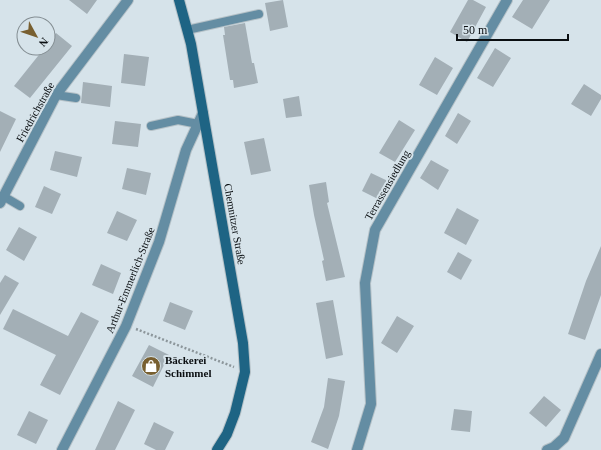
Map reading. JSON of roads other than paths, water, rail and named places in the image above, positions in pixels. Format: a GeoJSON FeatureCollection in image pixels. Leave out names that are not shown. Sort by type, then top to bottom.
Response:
{"type":"FeatureCollection","features":[{"type":"Feature","properties":{"kind":"main road","name":"Chemnitzer Straße"},"geometry":{"type":"LineString","coordinates":[[178,0],[191,44],[239,312],[243,343],[245,372],[235,413],[227,434],[217,450]]}},
{"type":"Feature","properties":{"kind":"street","name":"Friedrichstraße"},"geometry":{"type":"LineString","coordinates":[[2,200],[56,95],[128,0]]}},
{"type":"Feature","properties":{"kind":"street","name":"Terrassensiedlung"},"geometry":{"type":"LineString","coordinates":[[357,450],[371,404],[365,283],[375,230],[507,0]]}},
{"type":"Feature","properties":{"kind":"street","name":"Arthur-Emmerlich-Straße"},"geometry":{"type":"LineString","coordinates":[[62,450],[126,326],[159,242],[186,150],[203,113]]}},
{"type":"Feature","properties":{"kind":"street"},"geometry":{"type":"LineString","coordinates":[[547,450],[554,448],[564,438],[601,354]]}},
{"type":"Feature","properties":{"kind":"lane"},"geometry":{"type":"LineString","coordinates":[[187,30],[260,14]]}},
{"type":"Feature","properties":{"kind":"lane"},"geometry":{"type":"LineString","coordinates":[[56,95],[76,98]]}},
{"type":"Feature","properties":{"kind":"lane"},"geometry":{"type":"LineString","coordinates":[[151,126],[178,120],[198,124]]}},
{"type":"Feature","properties":{"kind":"lane"},"geometry":{"type":"LineString","coordinates":[[2,200],[20,206]]}},
{"type":"Feature","properties":{"kind":"place","name":"Bäckerei Schimmel"},"geometry":{"type":"Point","coordinates":[151,366]}}]}
